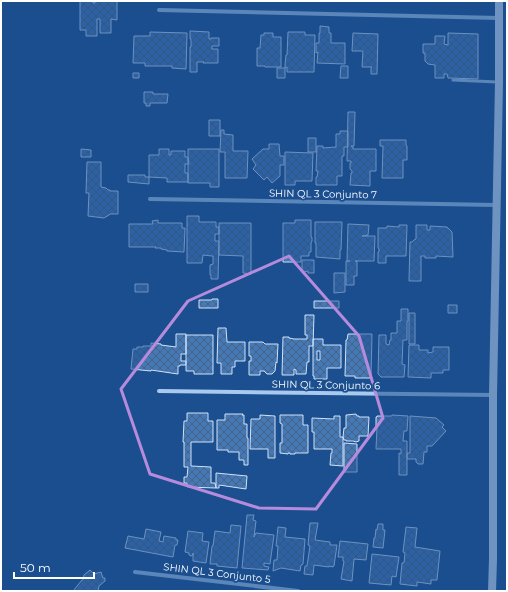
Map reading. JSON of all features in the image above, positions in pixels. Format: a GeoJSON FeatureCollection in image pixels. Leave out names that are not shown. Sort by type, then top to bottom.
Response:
{"type":"FeatureCollection","features":[{"type":"Feature","properties":{"kind":"street"},"geometry":{"type":"LineString","coordinates":[[492,591],[493,395],[499,82],[499,1]]}},
{"type":"Feature","properties":{"kind":"street"},"geometry":{"type":"LineString","coordinates":[[159,10],[499,18]]}},
{"type":"Feature","properties":{"kind":"street","name":"SHIN QL 3 Conjunto 7"},"geometry":{"type":"LineString","coordinates":[[150,198],[496,205]]}},
{"type":"Feature","properties":{"kind":"street","name":"SHIN QL 3 Conjunto 6"},"geometry":{"type":"LineString","coordinates":[[159,390],[493,395]]}},
{"type":"Feature","properties":{"kind":"street","name":"SHIN QL 3 Conjunto 5"},"geometry":{"type":"LineString","coordinates":[[135,572],[298,591]]}},
{"type":"Feature","properties":{"kind":"lane"},"geometry":{"type":"LineString","coordinates":[[453,80],[499,82]]}},
{"type":"Feature","properties":{"kind":"highlighted area"},"geometry":{"type":"Polygon","coordinates":[[[289,256],[359,336],[383,418],[316,509],[259,508],[150,474],[121,389],[188,301],[289,256]]]}},
{"type":"Feature","properties":{"kind":"building"},"geometry":{"type":"Polygon","coordinates":[[[80,1],[93,1],[93,3],[95,3],[95,1],[117,1],[117,20],[111,19],[111,33],[100,33],[100,19],[97,19],[97,36],[86,36],[86,30],[80,30],[80,1]]]}},
{"type":"Feature","properties":{"kind":"building"},"geometry":{"type":"Polygon","coordinates":[[[320,26],[329,27],[329,33],[331,33],[331,43],[345,43],[345,64],[317,63],[318,52],[316,53],[316,43],[319,43],[320,26]]]}},
{"type":"Feature","properties":{"kind":"building"},"geometry":{"type":"Polygon","coordinates":[[[190,31],[209,32],[209,39],[219,38],[219,46],[212,46],[212,49],[218,49],[218,63],[197,62],[197,72],[190,72],[190,31]]]}},
{"type":"Feature","properties":{"kind":"building"},"geometry":{"type":"Polygon","coordinates":[[[150,32],[187,33],[186,69],[172,68],[172,66],[145,66],[145,63],[133,63],[134,36],[150,36],[150,32]]]}},
{"type":"Feature","properties":{"kind":"building"},"geometry":{"type":"Polygon","coordinates":[[[288,32],[305,32],[305,35],[315,35],[314,72],[287,72],[287,67],[285,68],[285,65],[288,32]]]}},
{"type":"Feature","properties":{"kind":"building"},"geometry":{"type":"Polygon","coordinates":[[[264,33],[273,33],[273,37],[281,37],[281,67],[257,66],[257,48],[260,48],[261,35],[264,35],[264,33]]]}},
{"type":"Feature","properties":{"kind":"building"},"geometry":{"type":"Polygon","coordinates":[[[353,33],[378,34],[377,74],[371,74],[372,67],[362,67],[363,51],[352,51],[353,33]]]}},
{"type":"Feature","properties":{"kind":"building"},"geometry":{"type":"Polygon","coordinates":[[[448,33],[478,34],[478,79],[448,78],[447,74],[444,74],[444,78],[435,78],[435,65],[428,64],[425,61],[423,44],[435,44],[435,36],[445,36],[444,44],[448,45],[448,33]]]}},
{"type":"Feature","properties":{"kind":"building"},"geometry":{"type":"Polygon","coordinates":[[[341,66],[348,66],[348,78],[340,78],[341,66]]]}},
{"type":"Feature","properties":{"kind":"building"},"geometry":{"type":"Polygon","coordinates":[[[277,68],[285,68],[285,78],[277,78],[277,68]]]}},
{"type":"Feature","properties":{"kind":"building"},"geometry":{"type":"Polygon","coordinates":[[[133,73],[139,73],[139,78],[133,78],[133,73]]]}},
{"type":"Feature","properties":{"kind":"building"},"geometry":{"type":"Polygon","coordinates":[[[144,92],[153,92],[153,94],[168,94],[167,103],[150,103],[150,106],[146,106],[146,103],[144,103],[144,92]]]}},
{"type":"Feature","properties":{"kind":"building"},"geometry":{"type":"Polygon","coordinates":[[[348,112],[355,112],[354,146],[351,146],[353,149],[376,149],[376,171],[370,171],[370,186],[350,185],[352,171],[350,169],[351,161],[347,161],[348,112]]]}},
{"type":"Feature","properties":{"kind":"building"},"geometry":{"type":"Polygon","coordinates":[[[209,120],[220,120],[220,136],[209,136],[209,120]]]}},
{"type":"Feature","properties":{"kind":"building"},"geometry":{"type":"Polygon","coordinates":[[[221,130],[224,130],[224,134],[233,135],[233,151],[248,151],[247,178],[225,178],[225,152],[220,152],[221,130]]]}},
{"type":"Feature","properties":{"kind":"building"},"geometry":{"type":"Polygon","coordinates":[[[340,131],[348,131],[348,147],[344,147],[344,156],[342,156],[342,176],[337,176],[337,185],[316,185],[318,171],[316,171],[317,146],[323,146],[323,148],[336,147],[336,134],[340,134],[340,131]]]}},
{"type":"Feature","properties":{"kind":"building"},"geometry":{"type":"Polygon","coordinates":[[[308,138],[316,138],[316,152],[308,152],[308,138]]]}},
{"type":"Feature","properties":{"kind":"building"},"geometry":{"type":"Polygon","coordinates":[[[380,140],[406,140],[407,160],[403,160],[403,178],[382,178],[383,146],[380,146],[380,140]]]}},
{"type":"Feature","properties":{"kind":"building"},"geometry":{"type":"Polygon","coordinates":[[[269,144],[279,144],[280,156],[284,156],[284,165],[280,165],[280,176],[272,183],[267,177],[264,180],[253,169],[256,165],[252,159],[263,149],[269,149],[269,144]]]}},
{"type":"Feature","properties":{"kind":"building"},"geometry":{"type":"Polygon","coordinates":[[[81,149],[91,150],[91,157],[81,157],[81,149]]]}},
{"type":"Feature","properties":{"kind":"building"},"geometry":{"type":"Polygon","coordinates":[[[159,149],[169,149],[169,155],[171,155],[171,151],[185,151],[185,157],[188,157],[189,164],[185,164],[185,173],[188,173],[188,182],[167,182],[167,178],[149,177],[149,155],[159,155],[159,149]]]}},
{"type":"Feature","properties":{"kind":"building"},"geometry":{"type":"Polygon","coordinates":[[[188,149],[219,149],[219,187],[210,187],[210,183],[188,183],[188,149]]]}},
{"type":"Feature","properties":{"kind":"building"},"geometry":{"type":"Polygon","coordinates":[[[285,152],[313,153],[312,181],[295,181],[295,185],[285,185],[285,152]]]}},
{"type":"Feature","properties":{"kind":"building"},"geometry":{"type":"Polygon","coordinates":[[[87,162],[101,162],[101,187],[110,191],[118,191],[118,214],[110,214],[104,218],[88,216],[89,193],[86,193],[87,162]]]}},
{"type":"Feature","properties":{"kind":"building"},"geometry":{"type":"Polygon","coordinates":[[[128,175],[145,175],[145,177],[149,177],[149,184],[128,182],[128,175]]]}},
{"type":"Feature","properties":{"kind":"building"},"geometry":{"type":"Polygon","coordinates":[[[187,216],[199,216],[199,222],[216,222],[216,227],[219,227],[219,234],[215,234],[215,241],[219,241],[218,279],[211,279],[210,275],[210,265],[213,264],[213,256],[203,255],[202,263],[187,263],[187,216]]]}},
{"type":"Feature","properties":{"kind":"building"},"geometry":{"type":"Polygon","coordinates":[[[158,220],[158,223],[182,223],[182,228],[185,228],[184,252],[167,251],[161,248],[155,248],[156,247],[129,247],[129,224],[153,224],[152,221],[158,220]]]}},
{"type":"Feature","properties":{"kind":"building"},"geometry":{"type":"Polygon","coordinates":[[[295,220],[311,220],[311,252],[309,252],[309,256],[301,256],[301,262],[283,262],[283,223],[295,223],[295,220]]]}},
{"type":"Feature","properties":{"kind":"building"},"geometry":{"type":"Polygon","coordinates":[[[315,222],[342,222],[340,259],[316,257],[315,222]]]}},
{"type":"Feature","properties":{"kind":"building"},"geometry":{"type":"Polygon","coordinates":[[[219,223],[251,223],[251,274],[243,273],[243,256],[219,255],[219,223]]]}},
{"type":"Feature","properties":{"kind":"building"},"geometry":{"type":"Polygon","coordinates":[[[348,224],[369,225],[368,235],[362,236],[375,236],[374,261],[357,261],[357,276],[354,276],[354,285],[346,285],[348,224]]]}},
{"type":"Feature","properties":{"kind":"building"},"geometry":{"type":"Polygon","coordinates":[[[399,225],[407,225],[406,256],[386,256],[386,263],[378,263],[378,228],[387,228],[387,226],[399,227],[399,225]]]}},
{"type":"Feature","properties":{"kind":"building"},"geometry":{"type":"Polygon","coordinates":[[[416,225],[427,225],[427,230],[430,230],[430,226],[447,227],[452,232],[453,257],[436,256],[436,258],[425,258],[425,256],[421,256],[421,281],[409,281],[410,242],[416,239],[416,225]]]}},
{"type":"Feature","properties":{"kind":"building"},"geometry":{"type":"Polygon","coordinates":[[[302,260],[314,260],[314,273],[308,273],[308,271],[302,272],[302,260]]]}},
{"type":"Feature","properties":{"kind":"building"},"geometry":{"type":"Polygon","coordinates":[[[334,273],[345,273],[345,292],[334,293],[334,273]]]}},
{"type":"Feature","properties":{"kind":"building"},"geometry":{"type":"Polygon","coordinates":[[[135,284],[148,284],[148,292],[135,292],[135,284]]]}},
{"type":"Feature","properties":{"kind":"building"},"geometry":{"type":"Polygon","coordinates":[[[218,299],[218,308],[199,308],[199,300],[218,299]]]}},
{"type":"Feature","properties":{"kind":"building"},"geometry":{"type":"Polygon","coordinates":[[[314,301],[339,301],[339,308],[314,308],[314,301]]]}},
{"type":"Feature","properties":{"kind":"building"},"geometry":{"type":"Polygon","coordinates":[[[448,305],[457,305],[457,313],[448,313],[448,305]]]}},
{"type":"Feature","properties":{"kind":"building"},"geometry":{"type":"Polygon","coordinates":[[[401,309],[408,309],[407,340],[403,340],[402,364],[405,365],[404,377],[381,377],[378,374],[379,335],[386,335],[386,344],[389,345],[391,333],[397,333],[397,321],[401,321],[401,309]]]}},
{"type":"Feature","properties":{"kind":"building"},"geometry":{"type":"Polygon","coordinates":[[[409,313],[415,313],[415,344],[409,344],[409,313]]]}},
{"type":"Feature","properties":{"kind":"building"},"geometry":{"type":"Polygon","coordinates":[[[305,315],[314,315],[313,346],[309,346],[309,362],[307,362],[306,374],[296,374],[296,370],[294,369],[294,375],[282,375],[283,337],[307,339],[307,335],[305,335],[305,315]]]}},
{"type":"Feature","properties":{"kind":"building"},"geometry":{"type":"Polygon","coordinates":[[[218,328],[226,328],[227,342],[245,342],[245,361],[235,361],[235,367],[232,367],[232,374],[221,374],[221,363],[217,363],[218,328]]]}},
{"type":"Feature","properties":{"kind":"building"},"geometry":{"type":"Polygon","coordinates":[[[176,334],[186,334],[186,354],[181,354],[181,361],[186,361],[186,365],[178,366],[178,374],[131,369],[133,349],[143,346],[151,346],[151,343],[176,347],[176,334]]]}},
{"type":"Feature","properties":{"kind":"building"},"geometry":{"type":"Polygon","coordinates":[[[348,334],[372,334],[370,378],[345,376],[346,340],[348,334]]]}},
{"type":"Feature","properties":{"kind":"building"},"geometry":{"type":"Polygon","coordinates":[[[186,335],[213,335],[213,374],[194,374],[194,371],[186,371],[186,335]]]}},
{"type":"Feature","properties":{"kind":"building"},"geometry":{"type":"Polygon","coordinates":[[[313,339],[323,339],[323,345],[341,345],[341,368],[327,368],[327,379],[314,379],[313,339]],[[317,351],[317,360],[320,360],[320,351],[317,351]]]}},
{"type":"Feature","properties":{"kind":"building"},"geometry":{"type":"Polygon","coordinates":[[[249,342],[278,344],[277,363],[276,362],[275,371],[272,374],[267,374],[264,371],[260,371],[260,375],[249,375],[249,361],[251,361],[251,356],[249,356],[249,342]]]}},
{"type":"Feature","properties":{"kind":"building"},"geometry":{"type":"Polygon","coordinates":[[[409,345],[419,345],[419,350],[428,350],[428,353],[433,352],[433,347],[449,347],[449,370],[443,370],[443,373],[431,373],[431,378],[408,377],[409,345]]]}},
{"type":"Feature","properties":{"kind":"building"},"geometry":{"type":"Polygon","coordinates":[[[187,413],[208,413],[208,421],[213,421],[213,442],[191,442],[191,466],[211,467],[211,483],[215,483],[216,488],[187,487],[187,483],[184,483],[184,477],[187,477],[188,467],[184,467],[183,442],[184,421],[187,421],[187,413]]]}},
{"type":"Feature","properties":{"kind":"building"},"geometry":{"type":"Polygon","coordinates":[[[225,414],[244,415],[244,424],[247,424],[248,465],[244,465],[244,460],[239,460],[239,452],[217,450],[217,420],[225,420],[225,414]]]}},
{"type":"Feature","properties":{"kind":"building"},"geometry":{"type":"Polygon","coordinates":[[[356,414],[359,417],[369,417],[368,436],[359,436],[359,441],[356,442],[346,441],[343,437],[344,428],[346,428],[346,415],[356,414]]]}},
{"type":"Feature","properties":{"kind":"building"},"geometry":{"type":"Polygon","coordinates":[[[260,415],[275,416],[275,458],[268,458],[268,449],[250,449],[251,419],[260,419],[260,415]]]}},
{"type":"Feature","properties":{"kind":"building"},"geometry":{"type":"Polygon","coordinates":[[[280,415],[303,415],[303,425],[308,425],[308,453],[280,453],[280,443],[282,443],[282,424],[280,423],[280,415]]]}},
{"type":"Feature","properties":{"kind":"building"},"geometry":{"type":"Polygon","coordinates":[[[392,415],[408,416],[407,431],[404,431],[403,441],[407,441],[407,475],[399,475],[399,453],[401,454],[401,449],[376,449],[376,417],[392,415]]]}},
{"type":"Feature","properties":{"kind":"building"},"geometry":{"type":"Polygon","coordinates":[[[334,416],[340,416],[340,437],[343,437],[343,466],[330,465],[332,449],[314,449],[312,418],[334,419],[334,416]]]}},
{"type":"Feature","properties":{"kind":"building"},"geometry":{"type":"Polygon","coordinates":[[[410,416],[436,418],[444,425],[442,427],[446,431],[432,446],[427,446],[427,452],[424,452],[423,464],[418,464],[416,459],[407,459],[407,453],[410,453],[410,416]]]}},
{"type":"Feature","properties":{"kind":"building"},"geometry":{"type":"Polygon","coordinates":[[[344,443],[357,444],[357,472],[344,472],[344,443]]]}},
{"type":"Feature","properties":{"kind":"building"},"geometry":{"type":"Polygon","coordinates":[[[216,473],[247,476],[246,489],[219,485],[219,488],[216,488],[216,473]]]}},
{"type":"Feature","properties":{"kind":"building"},"geometry":{"type":"Polygon","coordinates":[[[247,515],[254,515],[253,520],[256,521],[254,537],[256,533],[274,535],[270,564],[264,563],[264,566],[269,567],[268,570],[242,568],[247,515]]]}},
{"type":"Feature","properties":{"kind":"building"},"geometry":{"type":"Polygon","coordinates":[[[310,523],[318,523],[315,540],[330,542],[330,545],[337,545],[334,566],[329,567],[314,565],[313,575],[304,574],[305,566],[307,566],[310,546],[308,545],[310,523]]]}},
{"type":"Feature","properties":{"kind":"building"},"geometry":{"type":"Polygon","coordinates":[[[378,524],[383,524],[383,530],[385,530],[383,548],[373,547],[378,524]]]}},
{"type":"Feature","properties":{"kind":"building"},"geometry":{"type":"Polygon","coordinates":[[[231,525],[241,526],[237,568],[210,564],[215,531],[230,533],[231,525]]]}},
{"type":"Feature","properties":{"kind":"building"},"geometry":{"type":"Polygon","coordinates":[[[278,527],[286,528],[285,537],[305,539],[303,564],[301,565],[300,571],[281,568],[273,571],[274,560],[277,560],[278,546],[276,546],[278,527]]]}},
{"type":"Feature","properties":{"kind":"building"},"geometry":{"type":"Polygon","coordinates":[[[406,527],[417,528],[415,547],[440,551],[437,580],[431,580],[431,584],[417,582],[417,586],[400,584],[402,563],[404,563],[405,553],[403,552],[406,527]]]}},
{"type":"Feature","properties":{"kind":"building"},"geometry":{"type":"Polygon","coordinates":[[[146,529],[161,532],[159,541],[163,542],[164,536],[176,538],[176,540],[178,540],[177,545],[175,545],[173,557],[125,548],[128,536],[144,539],[146,529]]]}},
{"type":"Feature","properties":{"kind":"building"},"geometry":{"type":"Polygon","coordinates":[[[188,531],[203,533],[202,541],[209,542],[206,563],[193,561],[193,555],[191,556],[189,553],[185,552],[188,531]]]}},
{"type":"Feature","properties":{"kind":"building"},"geometry":{"type":"Polygon","coordinates":[[[340,541],[368,544],[366,560],[354,559],[352,581],[341,579],[344,561],[343,557],[338,557],[340,541]]]}},
{"type":"Feature","properties":{"kind":"building"},"geometry":{"type":"Polygon","coordinates":[[[372,554],[399,557],[396,577],[392,576],[391,585],[369,583],[372,554]]]}},
{"type":"Feature","properties":{"kind":"building"},"geometry":{"type":"Polygon","coordinates":[[[90,570],[94,574],[101,572],[103,578],[105,578],[105,581],[99,586],[98,591],[73,591],[83,580],[84,575],[90,570]]]}}]}
